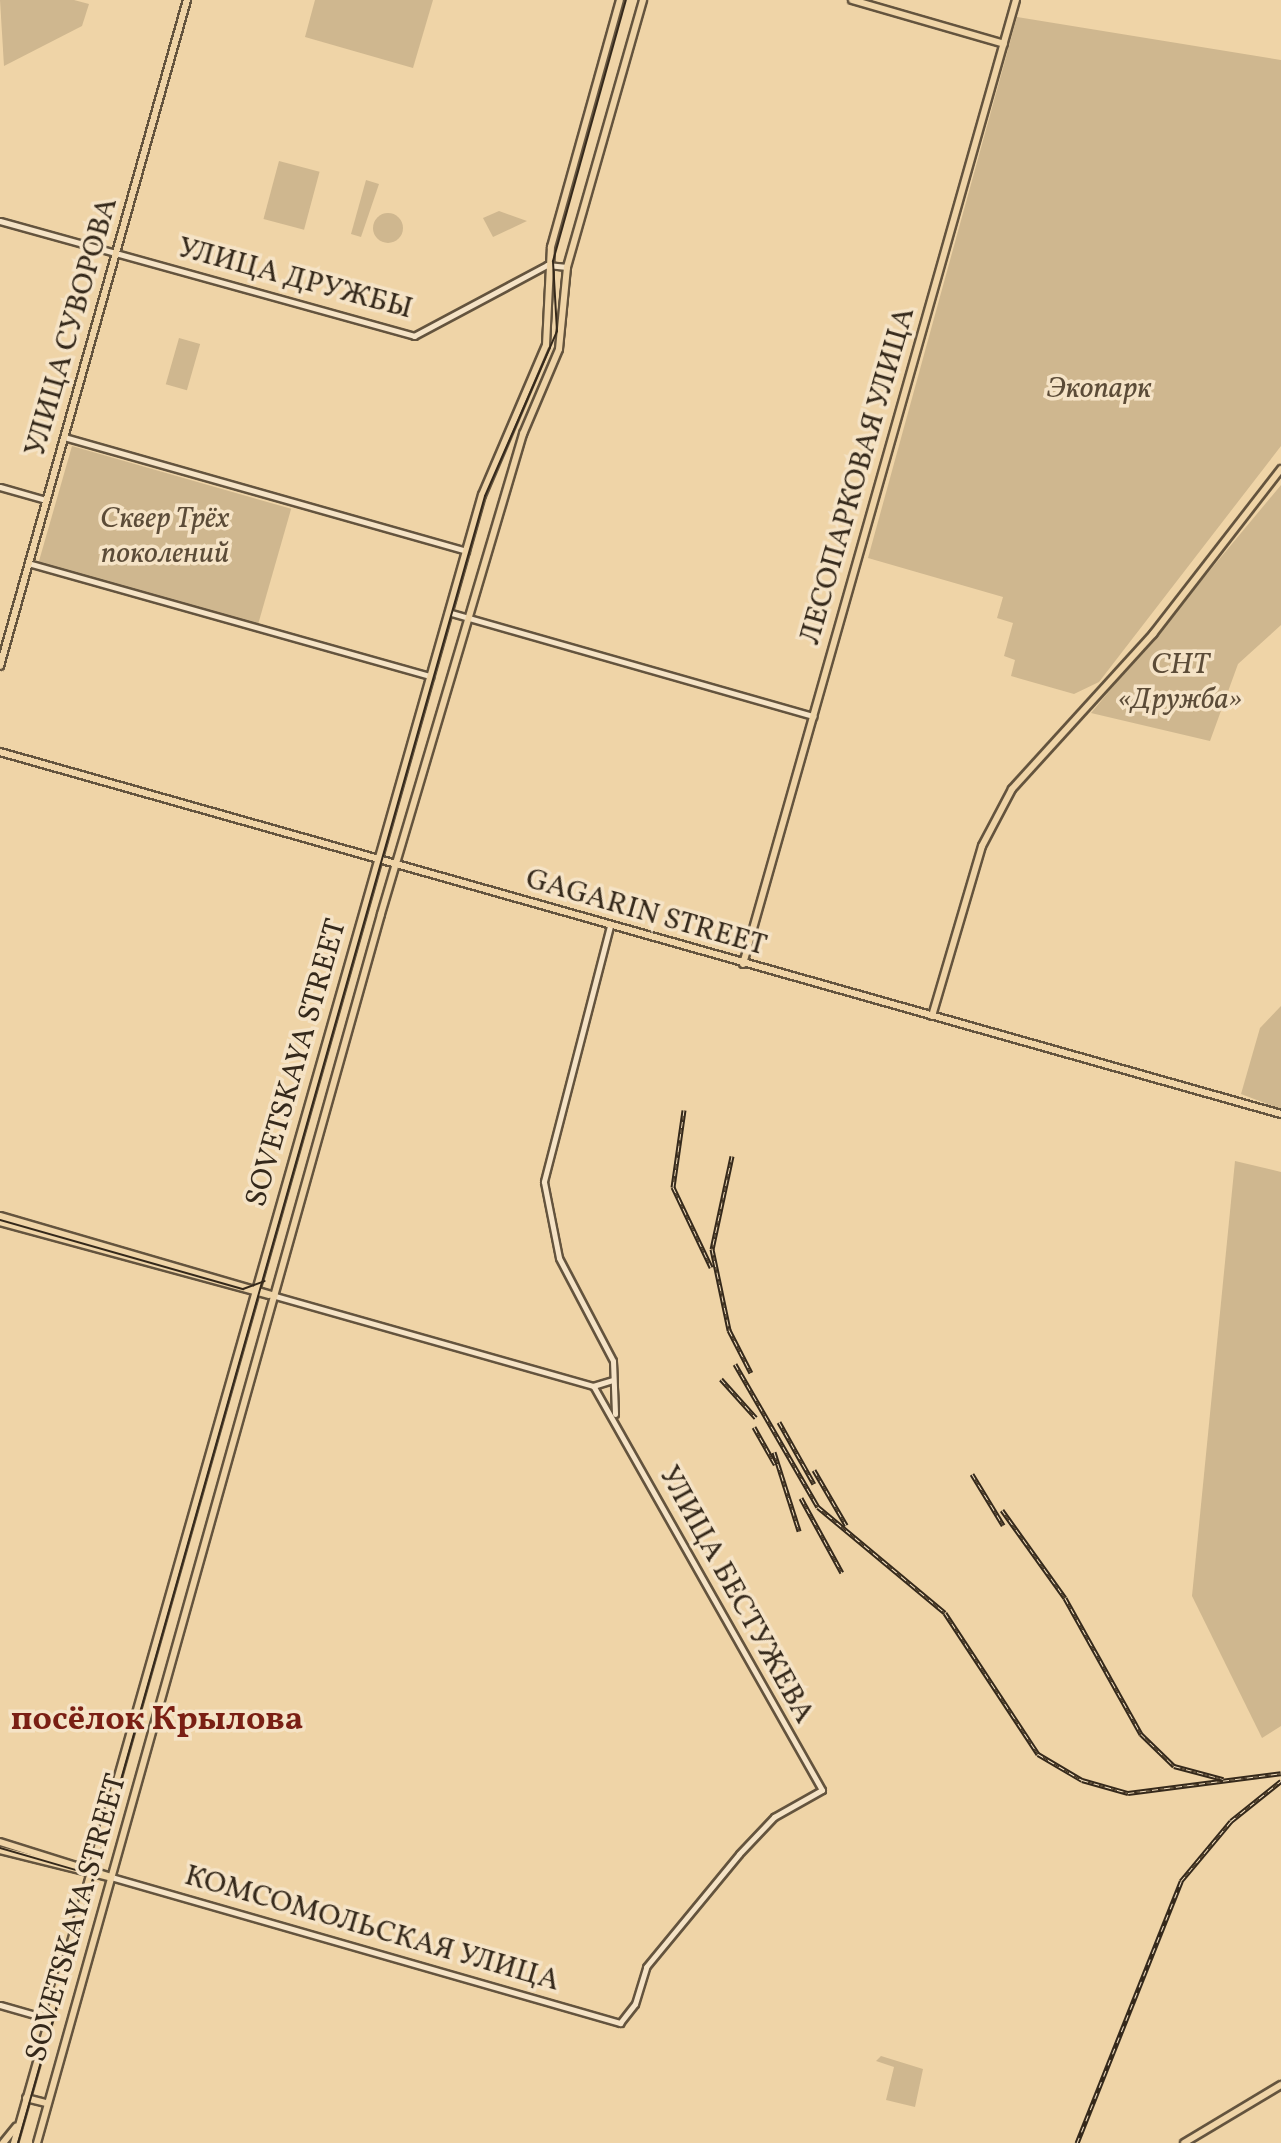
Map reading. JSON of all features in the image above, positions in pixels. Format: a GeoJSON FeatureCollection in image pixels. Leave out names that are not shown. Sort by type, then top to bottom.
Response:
{"type":"FeatureCollection","features":[{"type":"Feature","properties":{"kind":"main road","name":"УЛИЦА СУВОРОВА"},"geometry":{"type":"LineString","coordinates":[[0,666],[187,0]]}},
{"type":"Feature","properties":{"kind":"main road","name":"SOVETSKAYA STREET"},"geometry":{"type":"LineString","coordinates":[[14,2143],[466,551],[546,345],[547,265],[620,0]]}},
{"type":"Feature","properties":{"kind":"main road","name":"SOVETSKAYA STREET"},"geometry":{"type":"LineString","coordinates":[[37,2143],[396,864],[523,434],[559,349],[567,267],[643,0]]}},
{"type":"Feature","properties":{"kind":"main road"},"geometry":{"type":"LineString","coordinates":[[852,0],[1004,44]]}},
{"type":"Feature","properties":{"kind":"main road","name":"ЛЕСОПАРКОВАЯ УЛИЦА"},"geometry":{"type":"LineString","coordinates":[[743,964],[1016,0]]}},
{"type":"Feature","properties":{"kind":"main road"},"geometry":{"type":"LineString","coordinates":[[932,1016],[982,846],[1012,789],[1153,634],[1281,469]]}},
{"type":"Feature","properties":{"kind":"main road","name":"GAGARIN STREET"},"geometry":{"type":"LineString","coordinates":[[0,752],[1281,1114]]}},
{"type":"Feature","properties":{"kind":"main road"},"geometry":{"type":"LineString","coordinates":[[0,1219],[275,1296]]}},
{"type":"Feature","properties":{"kind":"main road","name":"КОМСОМОЛЬСКАЯ УЛИЦА"},"geometry":{"type":"LineString","coordinates":[[0,1842],[91,1867],[111,1877]]}},
{"type":"Feature","properties":{"kind":"main road","name":"КОМСОМОЛЬСКАЯ УЛИЦА"},"geometry":{"type":"LineString","coordinates":[[0,1850],[89,1875],[111,1877]]}},
{"type":"Feature","properties":{"kind":"main road"},"geometry":{"type":"LineString","coordinates":[[1184,2143],[1281,2085]]}},
{"type":"Feature","properties":{"kind":"main road"},"geometry":{"type":"LineString","coordinates":[[26,2098],[43,2097],[47,2106]]}},
{"type":"Feature","properties":{"kind":"main road"},"geometry":{"type":"LineString","coordinates":[[3,2143],[21,2121]]}},
{"type":"Feature","properties":{"kind":"street","name":"УЛИЦА ДРУЖБЫ"},"geometry":{"type":"LineString","coordinates":[[0,221],[414,336],[547,265]]}},
{"type":"Feature","properties":{"kind":"street"},"geometry":{"type":"LineString","coordinates":[[547,265],[567,267]]}},
{"type":"Feature","properties":{"kind":"street"},"geometry":{"type":"LineString","coordinates":[[63,436],[466,551]]}},
{"type":"Feature","properties":{"kind":"street"},"geometry":{"type":"LineString","coordinates":[[0,487],[46,500]]}},
{"type":"Feature","properties":{"kind":"street"},"geometry":{"type":"LineString","coordinates":[[28,563],[430,676]]}},
{"type":"Feature","properties":{"kind":"street"},"geometry":{"type":"LineString","coordinates":[[448,612],[813,716]]}},
{"type":"Feature","properties":{"kind":"street"},"geometry":{"type":"LineString","coordinates":[[610,926],[544,1182],[552,1238],[613,1361],[615,1419]]}},
{"type":"Feature","properties":{"kind":"street"},"geometry":{"type":"LineString","coordinates":[[275,1296],[593,1386],[614,1379]]}},
{"type":"Feature","properties":{"kind":"street","name":"УЛИЦА БЕСТУЖЕВА"},"geometry":{"type":"LineString","coordinates":[[593,1386],[615,1419],[822,1790],[774,1817],[739,1854],[646,1967],[635,2004],[620,2023]]}},
{"type":"Feature","properties":{"kind":"street","name":"КОМСОМОЛЬСКАЯ УЛИЦА"},"geometry":{"type":"LineString","coordinates":[[111,1877],[620,2023]]}},
{"type":"Feature","properties":{"kind":"street"},"geometry":{"type":"LineString","coordinates":[[0,2005],[49,2019]]}},
{"type":"Feature","properties":{"kind":"green space"},"geometry":{"type":"Polygon","coordinates":[[[0,0],[74,0],[89,4],[82,26],[4,66],[0,0]]]}},
{"type":"Feature","properties":{"kind":"green space"},"geometry":{"type":"Polygon","coordinates":[[[315,0],[433,0],[413,68],[305,37],[315,0]]]}},
{"type":"Feature","properties":{"kind":"green space","name":"Экопарк"},"geometry":{"type":"Polygon","coordinates":[[[1017,17],[1281,60],[1281,446],[1099,682],[1074,694],[1011,676],[1015,660],[1004,656],[1013,623],[997,618],[1003,597],[868,558],[1017,17]]]}},
{"type":"Feature","properties":{"kind":"green space"},"geometry":{"type":"Polygon","coordinates":[[[279,161],[320,172],[304,230],[263,219],[279,161]]]}},
{"type":"Feature","properties":{"kind":"green space"},"geometry":{"type":"Polygon","coordinates":[[[366,180],[379,184],[361,237],[351,234],[366,180]]]}},
{"type":"Feature","properties":{"kind":"green space"},"geometry":{"type":"Polygon","coordinates":[[[499,211],[527,221],[493,237],[483,218],[499,211]]]}},
{"type":"Feature","properties":{"kind":"green space"},"geometry":{"type":"Polygon","coordinates":[[[388,213],[398,218],[403,228],[398,238],[388,243],[378,238],[373,228],[378,218],[388,213]]]}},
{"type":"Feature","properties":{"kind":"green space"},"geometry":{"type":"Polygon","coordinates":[[[179,338],[200,344],[187,390],[166,384],[179,338]]]}},
{"type":"Feature","properties":{"kind":"green space","name":"Сквер Трёх поколений"},"geometry":{"type":"Polygon","coordinates":[[[72,446],[291,509],[258,625],[39,562],[72,446]]]}},
{"type":"Feature","properties":{"kind":"green space","name":"СНТ «Дружба»"},"geometry":{"type":"Polygon","coordinates":[[[1281,485],[1281,625],[1238,664],[1210,741],[1091,713],[1281,485]]]}},
{"type":"Feature","properties":{"kind":"green space"},"geometry":{"type":"Polygon","coordinates":[[[1281,1006],[1281,1109],[1241,1094],[1260,1028],[1281,1006]]]}},
{"type":"Feature","properties":{"kind":"green space"},"geometry":{"type":"Polygon","coordinates":[[[1235,1161],[1281,1172],[1281,1726],[1262,1738],[1192,1596],[1235,1161]]]}},
{"type":"Feature","properties":{"kind":"green space"},"geometry":{"type":"Polygon","coordinates":[[[881,2056],[923,2069],[915,2107],[886,2100],[894,2067],[876,2061],[881,2056]]]}},
{"type":"Feature","properties":{"kind":"tram line"},"geometry":{"type":"LineString","coordinates":[[18,2143],[485,496],[557,331],[553,261],[626,0]]}},
{"type":"Feature","properties":{"kind":"tram line"},"geometry":{"type":"LineString","coordinates":[[0,1220],[243,1289],[265,1281]]}},
{"type":"Feature","properties":{"kind":"tram line"},"geometry":{"type":"LineString","coordinates":[[0,1848],[79,1871],[101,1860]]}},
{"type":"Feature","properties":{"kind":"railway"},"geometry":{"type":"LineString","coordinates":[[684,1110],[673,1187],[711,1267]]}},
{"type":"Feature","properties":{"kind":"railway"},"geometry":{"type":"LineString","coordinates":[[732,1156],[712,1249],[729,1330],[751,1373]]}},
{"type":"Feature","properties":{"kind":"railway"},"geometry":{"type":"LineString","coordinates":[[735,1364],[818,1507],[945,1613],[1038,1754],[1082,1780],[1128,1793],[1281,1773]]}},
{"type":"Feature","properties":{"kind":"railway"},"geometry":{"type":"LineString","coordinates":[[721,1379],[756,1418]]}},
{"type":"Feature","properties":{"kind":"railway"},"geometry":{"type":"LineString","coordinates":[[779,1422],[814,1484]]}},
{"type":"Feature","properties":{"kind":"railway"},"geometry":{"type":"LineString","coordinates":[[754,1427],[775,1464]]}},
{"type":"Feature","properties":{"kind":"railway"},"geometry":{"type":"LineString","coordinates":[[774,1452],[799,1531]]}},
{"type":"Feature","properties":{"kind":"railway"},"geometry":{"type":"LineString","coordinates":[[814,1470],[846,1525]]}},
{"type":"Feature","properties":{"kind":"railway"},"geometry":{"type":"LineString","coordinates":[[972,1474],[1003,1525]]}},
{"type":"Feature","properties":{"kind":"railway"},"geometry":{"type":"LineString","coordinates":[[801,1498],[842,1573]]}},
{"type":"Feature","properties":{"kind":"railway"},"geometry":{"type":"LineString","coordinates":[[1002,1510],[1065,1598],[1141,1734],[1174,1766],[1223,1779]]}},
{"type":"Feature","properties":{"kind":"railway"},"geometry":{"type":"LineString","coordinates":[[1077,2143],[1181,1881],[1231,1821],[1281,1781]]}},
{"type":"Feature","properties":{"kind":"district","name":"посёлок Крылова"},"geometry":{"type":"Point","coordinates":[157,1721]}}]}
